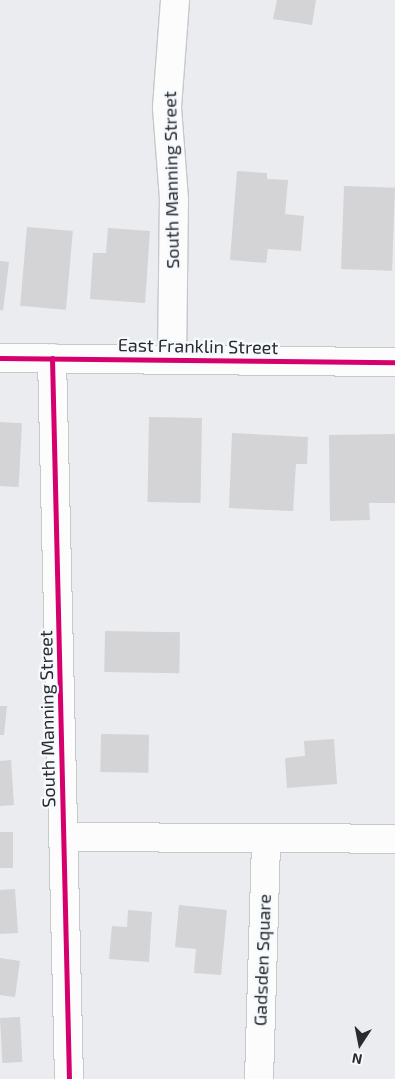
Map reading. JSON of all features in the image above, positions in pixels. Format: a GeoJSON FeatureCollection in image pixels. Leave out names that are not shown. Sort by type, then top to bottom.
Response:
{"type":"FeatureCollection","features":[{"type":"Feature","properties":{"kind":"street","name":"South Manning Street"},"geometry":{"type":"LineString","coordinates":[[172,360],[174,199],[167,107],[175,0]]}},
{"type":"Feature","properties":{"kind":"street","name":"East Franklin Street"},"geometry":{"type":"LineString","coordinates":[[0,358],[395,362]]}},
{"type":"Feature","properties":{"kind":"street","name":"South Manning Street"},"geometry":{"type":"LineString","coordinates":[[52,358],[69,1079]]}},
{"type":"Feature","properties":{"kind":"street"},"geometry":{"type":"LineString","coordinates":[[63,837],[266,840],[395,839]]}},
{"type":"Feature","properties":{"kind":"street","name":"Gadsden Square"},"geometry":{"type":"LineString","coordinates":[[259,1079],[266,840]]}},
{"type":"Feature","properties":{"kind":"building"},"geometry":{"type":"Polygon","coordinates":[[[277,0],[316,0],[312,25],[273,19],[277,0]]]}},
{"type":"Feature","properties":{"kind":"building"},"geometry":{"type":"Polygon","coordinates":[[[237,171],[267,173],[267,179],[288,180],[285,214],[304,216],[301,251],[268,249],[266,263],[230,260],[237,171]]]}},
{"type":"Feature","properties":{"kind":"building"},"geometry":{"type":"Polygon","coordinates":[[[344,186],[395,188],[392,271],[341,269],[344,186]]]}},
{"type":"Feature","properties":{"kind":"building"},"geometry":{"type":"Polygon","coordinates":[[[27,227],[73,231],[66,310],[20,306],[27,227]]]}},
{"type":"Feature","properties":{"kind":"building"},"geometry":{"type":"Polygon","coordinates":[[[108,228],[150,231],[145,303],[90,299],[93,253],[106,253],[108,228]]]}},
{"type":"Feature","properties":{"kind":"building"},"geometry":{"type":"Polygon","coordinates":[[[0,261],[9,262],[3,311],[0,310],[0,261]]]}},
{"type":"Feature","properties":{"kind":"building"},"geometry":{"type":"Polygon","coordinates":[[[149,417],[202,418],[201,503],[148,502],[149,417]]]}},
{"type":"Feature","properties":{"kind":"building"},"geometry":{"type":"Polygon","coordinates":[[[0,422],[22,423],[19,487],[0,486],[0,422]]]}},
{"type":"Feature","properties":{"kind":"building"},"geometry":{"type":"Polygon","coordinates":[[[232,433],[308,437],[307,464],[296,464],[293,511],[229,508],[232,433]]]}},
{"type":"Feature","properties":{"kind":"building"},"geometry":{"type":"Polygon","coordinates":[[[395,434],[395,503],[369,503],[370,520],[330,521],[329,435],[395,434]]]}},
{"type":"Feature","properties":{"kind":"building"},"geometry":{"type":"Polygon","coordinates":[[[105,631],[180,632],[179,673],[104,672],[105,631]]]}},
{"type":"Feature","properties":{"kind":"building"},"geometry":{"type":"Polygon","coordinates":[[[0,706],[7,706],[4,735],[0,735],[0,706]]]}},
{"type":"Feature","properties":{"kind":"building"},"geometry":{"type":"Polygon","coordinates":[[[101,734],[149,735],[148,773],[100,772],[101,734]]]}},
{"type":"Feature","properties":{"kind":"building"},"geometry":{"type":"Polygon","coordinates":[[[334,739],[337,784],[287,788],[285,758],[305,756],[304,741],[334,739]]]}},
{"type":"Feature","properties":{"kind":"building"},"geometry":{"type":"Polygon","coordinates":[[[11,760],[14,805],[0,806],[0,761],[11,760]]]}},
{"type":"Feature","properties":{"kind":"building"},"geometry":{"type":"Polygon","coordinates":[[[0,832],[13,832],[13,868],[0,868],[0,832]]]}},
{"type":"Feature","properties":{"kind":"building"},"geometry":{"type":"Polygon","coordinates":[[[15,889],[18,933],[0,934],[0,890],[15,889]]]}},
{"type":"Feature","properties":{"kind":"building"},"geometry":{"type":"Polygon","coordinates":[[[179,905],[227,910],[221,975],[194,973],[196,949],[175,947],[179,905]]]}},
{"type":"Feature","properties":{"kind":"building"},"geometry":{"type":"Polygon","coordinates":[[[128,910],[152,912],[149,962],[109,959],[112,926],[127,927],[128,910]]]}},
{"type":"Feature","properties":{"kind":"building"},"geometry":{"type":"Polygon","coordinates":[[[0,958],[20,961],[15,997],[0,995],[0,958]]]}},
{"type":"Feature","properties":{"kind":"building"},"geometry":{"type":"Polygon","coordinates":[[[20,1017],[22,1062],[2,1063],[0,1018],[20,1017]]]}},
{"type":"Feature","properties":{"kind":"cycle path"},"geometry":{"type":"LineString","coordinates":[[0,358],[395,362]]}},
{"type":"Feature","properties":{"kind":"cycle path"},"geometry":{"type":"LineString","coordinates":[[52,358],[69,1079]]}}]}
